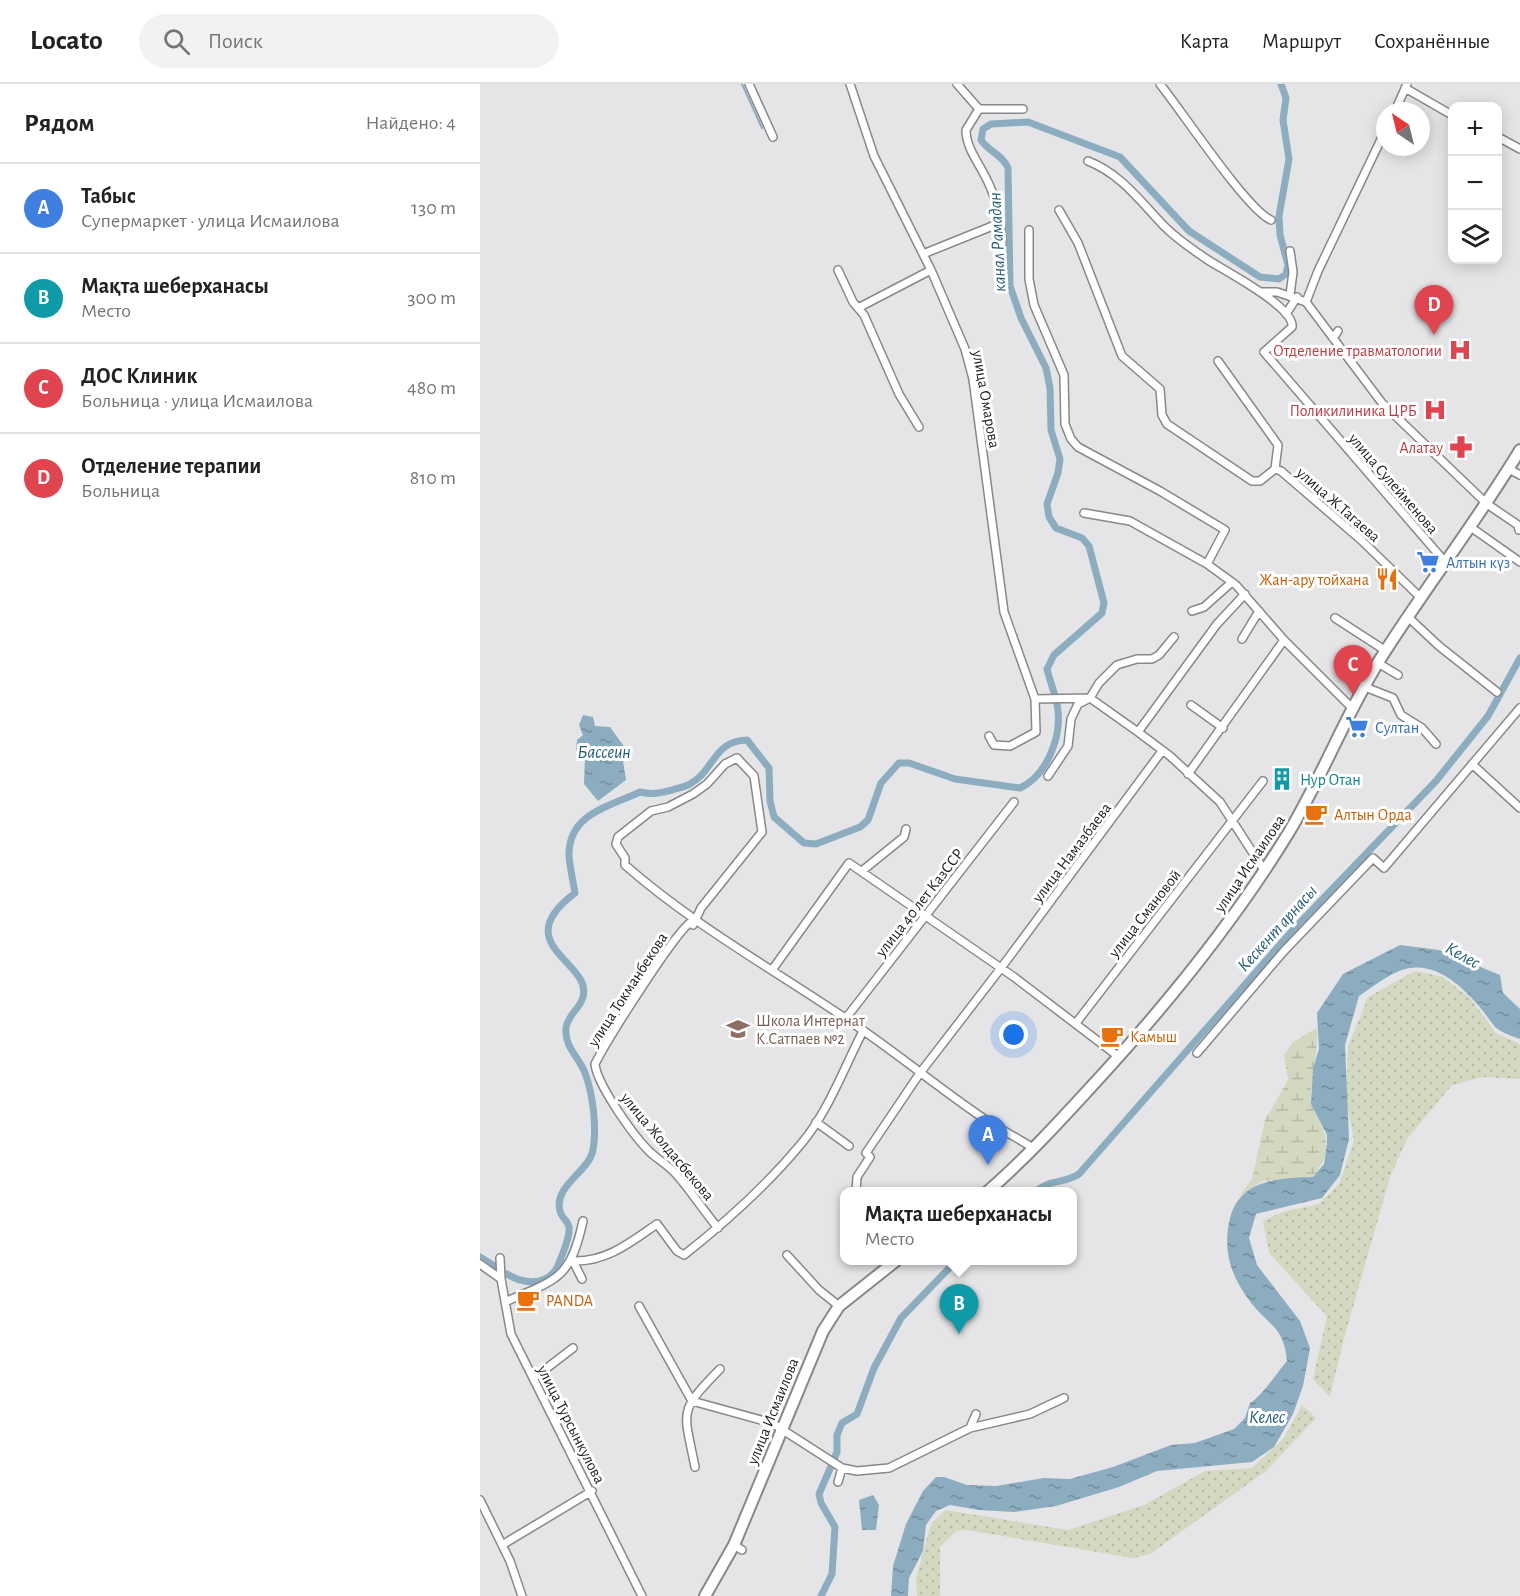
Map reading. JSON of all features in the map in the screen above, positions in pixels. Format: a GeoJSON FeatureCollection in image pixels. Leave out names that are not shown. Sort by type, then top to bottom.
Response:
{"type":"FeatureCollection","features":[{"type":"Feature","properties":{"kind":"main road","name":"улица Исмаилова"},"geometry":{"type":"LineString","coordinates":[[991,1187],[1033,1148],[1119,1057],[1170,997],[1264,870],[1295,821],[1378,663],[1421,598],[1472,528],[1520,450]]}},
{"type":"Feature","properties":{"kind":"main road","name":"улица Исмаилова"},"geometry":{"type":"LineString","coordinates":[[705,1596],[738,1547],[780,1430],[814,1348],[839,1306],[891,1265]]}},
{"type":"Feature","properties":{"kind":"street"},"geometry":{"type":"LineString","coordinates":[[749,84],[772,137]]}},
{"type":"Feature","properties":{"kind":"street","name":"улица Омарова"},"geometry":{"type":"LineString","coordinates":[[850,84],[874,156],[957,328],[973,379],[1004,612],[1035,699],[1036,732],[1004,747],[994,745],[989,736]]}},
{"type":"Feature","properties":{"kind":"street"},"geometry":{"type":"LineString","coordinates":[[957,84],[979,109],[1023,109]]}},
{"type":"Feature","properties":{"kind":"street"},"geometry":{"type":"LineString","coordinates":[[1160,84],[1259,212],[1271,220]]}},
{"type":"Feature","properties":{"kind":"street"},"geometry":{"type":"LineString","coordinates":[[1399,102],[1406,86],[1448,112]]}},
{"type":"Feature","properties":{"kind":"street"},"geometry":{"type":"LineString","coordinates":[[979,109],[967,125],[966,135],[993,193],[1000,214],[1002,243]]}},
{"type":"Feature","properties":{"kind":"street"},"geometry":{"type":"LineString","coordinates":[[1502,140],[1520,149]]}},
{"type":"Feature","properties":{"kind":"street"},"geometry":{"type":"LineString","coordinates":[[1306,302],[1318,271],[1376,150]]}},
{"type":"Feature","properties":{"kind":"street"},"geometry":{"type":"LineString","coordinates":[[1088,161],[1107,169],[1118,177],[1167,228],[1195,251],[1260,292],[1286,314],[1293,296],[1290,251]]}},
{"type":"Feature","properties":{"kind":"street","name":"улица Ж.Тагаева"},"geometry":{"type":"LineString","coordinates":[[1059,210],[1078,243],[1122,356],[1160,389],[1162,415],[1167,424],[1252,481],[1260,481],[1275,470],[1281,471],[1360,539],[1421,598]]}},
{"type":"Feature","properties":{"kind":"street"},"geometry":{"type":"LineString","coordinates":[[923,254],[1000,223]]}},
{"type":"Feature","properties":{"kind":"street"},"geometry":{"type":"LineString","coordinates":[[1029,230],[1029,279],[1034,305],[1064,375],[1067,432],[1078,447],[1160,491],[1225,530],[1206,564]]}},
{"type":"Feature","properties":{"kind":"street"},"geometry":{"type":"LineString","coordinates":[[838,270],[864,315],[895,386],[919,427]]}},
{"type":"Feature","properties":{"kind":"street"},"geometry":{"type":"LineString","coordinates":[[858,308],[931,270]]}},
{"type":"Feature","properties":{"kind":"street"},"geometry":{"type":"LineString","coordinates":[[1260,292],[1293,296],[1306,302],[1382,403],[1487,504],[1518,525],[1519,530]]}},
{"type":"Feature","properties":{"kind":"street","name":"улица Сулейменова"},"geometry":{"type":"LineString","coordinates":[[1286,314],[1292,322],[1292,327],[1264,352],[1446,564]]}},
{"type":"Feature","properties":{"kind":"street"},"geometry":{"type":"LineString","coordinates":[[1333,338],[1338,331]]}},
{"type":"Feature","properties":{"kind":"street"},"geometry":{"type":"LineString","coordinates":[[1218,361],[1278,445],[1275,470]]}},
{"type":"Feature","properties":{"kind":"street"},"geometry":{"type":"LineString","coordinates":[[1509,469],[1520,476]]}},
{"type":"Feature","properties":{"kind":"street"},"geometry":{"type":"LineString","coordinates":[[1084,513],[1130,521],[1206,564],[1232,582],[1284,640],[1353,709]]}},
{"type":"Feature","properties":{"kind":"street"},"geometry":{"type":"LineString","coordinates":[[1472,528],[1520,562]]}},
{"type":"Feature","properties":{"kind":"street"},"geometry":{"type":"LineString","coordinates":[[1192,611],[1204,607],[1232,582]]}},
{"type":"Feature","properties":{"kind":"street"},"geometry":{"type":"LineString","coordinates":[[1138,732],[1217,624],[1245,594]]}},
{"type":"Feature","properties":{"kind":"street"},"geometry":{"type":"LineString","coordinates":[[1242,639],[1259,611]]}},
{"type":"Feature","properties":{"kind":"street"},"geometry":{"type":"LineString","coordinates":[[1408,617],[1439,646],[1497,692]]}},
{"type":"Feature","properties":{"kind":"street"},"geometry":{"type":"LineString","coordinates":[[1335,618],[1386,651]]}},
{"type":"Feature","properties":{"kind":"street"},"geometry":{"type":"LineString","coordinates":[[1048,776],[1068,746],[1075,708],[1090,698],[1117,664],[1159,656],[1174,637]]}},
{"type":"Feature","properties":{"kind":"street"},"geometry":{"type":"LineString","coordinates":[[1188,774],[1284,640]]}},
{"type":"Feature","properties":{"kind":"street"},"geometry":{"type":"LineString","coordinates":[[1378,663],[1398,675]]}},
{"type":"Feature","properties":{"kind":"street"},"geometry":{"type":"LineString","coordinates":[[1365,687],[1394,698],[1401,715],[1422,728],[1436,744]]}},
{"type":"Feature","properties":{"kind":"street"},"geometry":{"type":"LineString","coordinates":[[1035,699],[1090,698],[1138,732],[1220,802],[1264,870]]}},
{"type":"Feature","properties":{"kind":"street"},"geometry":{"type":"LineString","coordinates":[[1191,705],[1223,728]]}},
{"type":"Feature","properties":{"kind":"street"},"geometry":{"type":"LineString","coordinates":[[1197,1053],[1284,951],[1373,858],[1384,868],[1520,708]]}},
{"type":"Feature","properties":{"kind":"street","name":"улица Намазбаева"},"geometry":{"type":"LineString","coordinates":[[856,1187],[857,1177],[870,1156],[866,1153],[920,1072],[1002,968],[1162,751]]}},
{"type":"Feature","properties":{"kind":"street","name":"улица Токманбекова"},"geometry":{"type":"LineString","coordinates":[[694,922],[701,908],[762,832],[754,776],[737,758],[725,764],[707,784],[693,794],[668,807],[651,811],[616,842],[625,858],[625,865],[694,922],[846,1018],[987,1121],[1033,1148]]}},
{"type":"Feature","properties":{"kind":"street"},"geometry":{"type":"LineString","coordinates":[[1472,764],[1520,808]]}},
{"type":"Feature","properties":{"kind":"street","name":"улица Смановой"},"geometry":{"type":"LineString","coordinates":[[1076,1023],[1263,781]]}},
{"type":"Feature","properties":{"kind":"street","name":"улица 40 лет КазССР"},"geometry":{"type":"LineString","coordinates":[[846,1018],[1014,802]]}},
{"type":"Feature","properties":{"kind":"street"},"geometry":{"type":"LineString","coordinates":[[862,871],[904,837],[906,829]]}},
{"type":"Feature","properties":{"kind":"street"},"geometry":{"type":"LineString","coordinates":[[772,970],[849,862],[1002,968],[1119,1057]]}},
{"type":"Feature","properties":{"kind":"street","name":"улица Токманбекова"},"geometry":{"type":"LineString","coordinates":[[599,1080],[595,1064],[601,1053],[680,933],[689,922],[694,922]]}},
{"type":"Feature","properties":{"kind":"street"},"geometry":{"type":"LineString","coordinates":[[573,1260],[585,1261],[613,1254],[657,1224],[677,1251],[684,1255],[718,1228],[802,1144],[816,1122],[863,1031]]}},
{"type":"Feature","properties":{"kind":"street","name":"улица Жолдасбекова"},"geometry":{"type":"LineString","coordinates":[[599,1080],[652,1153],[676,1174],[718,1228]]}},
{"type":"Feature","properties":{"kind":"street"},"geometry":{"type":"LineString","coordinates":[[816,1122],[849,1146]]}},
{"type":"Feature","properties":{"kind":"street"},"geometry":{"type":"LineString","coordinates":[[505,1302],[549,1283],[573,1260],[583,1221]]}},
{"type":"Feature","properties":{"kind":"street"},"geometry":{"type":"LineString","coordinates":[[787,1255],[819,1290],[839,1306]]}},
{"type":"Feature","properties":{"kind":"street","name":"улица Турсынкулова"},"geometry":{"type":"LineString","coordinates":[[500,1258],[501,1279],[511,1334],[592,1491],[642,1596]]}},
{"type":"Feature","properties":{"kind":"street"},"geometry":{"type":"LineString","coordinates":[[573,1260],[582,1279]]}},
{"type":"Feature","properties":{"kind":"street"},"geometry":{"type":"LineString","coordinates":[[480,1264],[501,1279]]}},
{"type":"Feature","properties":{"kind":"street"},"geometry":{"type":"LineString","coordinates":[[639,1306],[692,1401],[772,1423],[842,1468],[857,1471],[889,1468],[970,1428],[1030,1414],[1064,1398]]}},
{"type":"Feature","properties":{"kind":"street"},"geometry":{"type":"LineString","coordinates":[[534,1378],[573,1348]]}},
{"type":"Feature","properties":{"kind":"street"},"geometry":{"type":"LineString","coordinates":[[695,1467],[685,1422],[692,1401],[720,1369]]}},
{"type":"Feature","properties":{"kind":"street"},"geometry":{"type":"LineString","coordinates":[[970,1428],[976,1414]]}},
{"type":"Feature","properties":{"kind":"street"},"geometry":{"type":"LineString","coordinates":[[838,1482],[842,1468]]}},
{"type":"Feature","properties":{"kind":"street"},"geometry":{"type":"LineString","coordinates":[[502,1545],[592,1491]]}},
{"type":"Feature","properties":{"kind":"street"},"geometry":{"type":"LineString","coordinates":[[480,1500],[502,1545],[522,1596]]}},
{"type":"Feature","properties":{"kind":"green space"},"geometry":{"type":"Polygon","coordinates":[[[1415,971],[1443,977],[1470,998],[1496,1033],[1520,1044],[1520,1079],[1483,1077],[1452,1085],[1407,1139],[1390,1177],[1343,1342],[1330,1397],[1313,1379],[1327,1316],[1269,1253],[1263,1221],[1282,1212],[1319,1204],[1339,1184],[1354,1141],[1346,1099],[1348,1047],[1368,997],[1415,971]]]}},
{"type":"Feature","properties":{"kind":"green space"},"geometry":{"type":"Polygon","coordinates":[[[1317,1028],[1311,1101],[1325,1134],[1326,1148],[1323,1162],[1313,1177],[1262,1181],[1239,1197],[1252,1179],[1265,1120],[1288,1080],[1284,1055],[1293,1042],[1317,1028]]]}},
{"type":"Feature","properties":{"kind":"green space"},"geometry":{"type":"Polygon","coordinates":[[[1302,1405],[1316,1418],[1266,1471],[1150,1554],[1133,1558],[967,1530],[956,1531],[940,1547],[940,1596],[917,1596],[916,1578],[931,1524],[946,1510],[1068,1530],[1144,1505],[1205,1471],[1252,1468],[1284,1438],[1302,1405]]]}},
{"type":"Feature","properties":{"kind":"water","name":"Бассеин"},"geometry":{"type":"Polygon","coordinates":[[[583,715],[593,717],[595,726],[610,727],[626,749],[623,761],[626,780],[598,801],[584,784],[585,757],[576,751],[577,740],[583,735],[579,725],[583,715]]]}},
{"type":"Feature","properties":{"kind":"water","name":"Келес"},"geometry":{"type":"Polygon","coordinates":[[[1400,945],[1439,950],[1500,975],[1503,993],[1520,1009],[1520,1039],[1498,1029],[1462,989],[1433,970],[1411,968],[1399,971],[1359,996],[1345,1045],[1349,1139],[1340,1175],[1322,1198],[1256,1214],[1249,1238],[1257,1265],[1300,1321],[1310,1348],[1303,1386],[1293,1414],[1274,1447],[1252,1462],[1157,1471],[1119,1487],[1056,1506],[1014,1512],[979,1510],[950,1505],[936,1511],[926,1525],[923,1551],[909,1578],[908,1596],[891,1596],[893,1566],[906,1524],[923,1491],[936,1477],[944,1477],[967,1485],[996,1486],[1044,1478],[1070,1479],[1113,1467],[1171,1445],[1195,1443],[1234,1429],[1245,1418],[1250,1403],[1264,1390],[1287,1361],[1280,1335],[1252,1304],[1230,1264],[1227,1242],[1230,1218],[1235,1205],[1252,1188],[1275,1180],[1313,1177],[1324,1164],[1327,1135],[1311,1104],[1313,1068],[1319,1049],[1317,1013],[1343,974],[1400,945]]]}},
{"type":"Feature","properties":{"kind":"water"},"geometry":{"type":"Polygon","coordinates":[[[873,1495],[879,1505],[876,1530],[862,1530],[859,1500],[873,1495]]]}},
{"type":"Feature","properties":{"kind":"waterway"},"geometry":{"type":"LineString","coordinates":[[742,84],[762,128]]}},
{"type":"Feature","properties":{"kind":"waterway","name":"канал Рамадан"},"geometry":{"type":"LineString","coordinates":[[507,1274],[531,1282],[543,1280],[555,1271],[569,1234],[569,1227],[560,1211],[559,1202],[566,1187],[585,1165],[593,1150],[594,1122],[590,1091],[585,1073],[566,1035],[567,1023],[583,997],[583,985],[550,940],[549,926],[556,911],[575,893],[569,856],[570,842],[575,830],[583,821],[603,808],[640,792],[660,793],[688,785],[705,771],[727,745],[747,740],[769,768],[770,801],[774,817],[804,843],[816,844],[860,827],[868,820],[881,783],[899,763],[909,763],[955,779],[1020,788],[1037,775],[1050,756],[1057,733],[1058,711],[1047,669],[1054,655],[1102,613],[1104,603],[1089,546],[1082,538],[1056,528],[1049,517],[1047,504],[1058,473],[1060,459],[1051,430],[1050,388],[1046,368],[1021,318],[1010,286],[1008,168],[1003,160],[981,140],[983,129],[991,124],[1028,122],[1120,157],[1189,231],[1260,277],[1279,279],[1286,274],[1288,265],[1280,235],[1279,216],[1289,159],[1283,120],[1286,98],[1281,84]]}},
{"type":"Feature","properties":{"kind":"waterway","name":"Кескент арнасы"},"geometry":{"type":"LineString","coordinates":[[1042,1187],[1079,1174],[1291,932],[1436,781],[1488,716],[1520,658]]}},
{"type":"Feature","properties":{"kind":"waterway","name":"канал Рамадан"},"geometry":{"type":"LineString","coordinates":[[480,1257],[496,1267]]}},
{"type":"Feature","properties":{"kind":"waterway","name":"Кескент арнасы"},"geometry":{"type":"LineString","coordinates":[[834,1459],[837,1452],[837,1435],[842,1423],[857,1414],[874,1368],[901,1318],[952,1265]]}},
{"type":"Feature","properties":{"kind":"waterway","name":"Кескент арнасы"},"geometry":{"type":"LineString","coordinates":[[821,1596],[832,1574],[835,1527],[821,1503],[819,1494],[832,1464]]}},
{"type":"Feature","properties":{"kind":"place","name":"Отделение терапии"},"geometry":{"type":"Point","coordinates":[1434,335]}},
{"type":"Feature","properties":{"kind":"place","name":"Отделение травматологии"},"geometry":{"type":"Point","coordinates":[1460,350]}},
{"type":"Feature","properties":{"kind":"place","name":"Поликилиника ЦРБ"},"geometry":{"type":"Point","coordinates":[1435,410]}},
{"type":"Feature","properties":{"kind":"place","name":"Алатау"},"geometry":{"type":"Point","coordinates":[1461,447]}},
{"type":"Feature","properties":{"kind":"place","name":"Алтын күз"},"geometry":{"type":"Point","coordinates":[1428,562]}},
{"type":"Feature","properties":{"kind":"place","name":"Жан-ару тойхана"},"geometry":{"type":"Point","coordinates":[1387,579]}},
{"type":"Feature","properties":{"kind":"place","name":"ДОС Клиник"},"geometry":{"type":"Point","coordinates":[1353,695]}},
{"type":"Feature","properties":{"kind":"place","name":"Султан"},"geometry":{"type":"Point","coordinates":[1357,727]}},
{"type":"Feature","properties":{"kind":"place","name":"Нур Отан"},"geometry":{"type":"Point","coordinates":[1282,779]}},
{"type":"Feature","properties":{"kind":"place","name":"Алтын Орда"},"geometry":{"type":"Point","coordinates":[1316,814]}},
{"type":"Feature","properties":{"kind":"place","name":"Школа Интернат К.Сатпаев №2"},"geometry":{"type":"Point","coordinates":[738,1029]}},
{"type":"Feature","properties":{"kind":"place","name":"Камыш"},"geometry":{"type":"Point","coordinates":[1112,1036]}},
{"type":"Feature","properties":{"kind":"place","name":"Табыс"},"geometry":{"type":"Point","coordinates":[988,1165]}},
{"type":"Feature","properties":{"kind":"place","name":"PANDA"},"geometry":{"type":"Point","coordinates":[528,1300]}},
{"type":"Feature","properties":{"kind":"place","name":"Мақта шеберханасы"},"geometry":{"type":"Point","coordinates":[959,1334]}}]}
